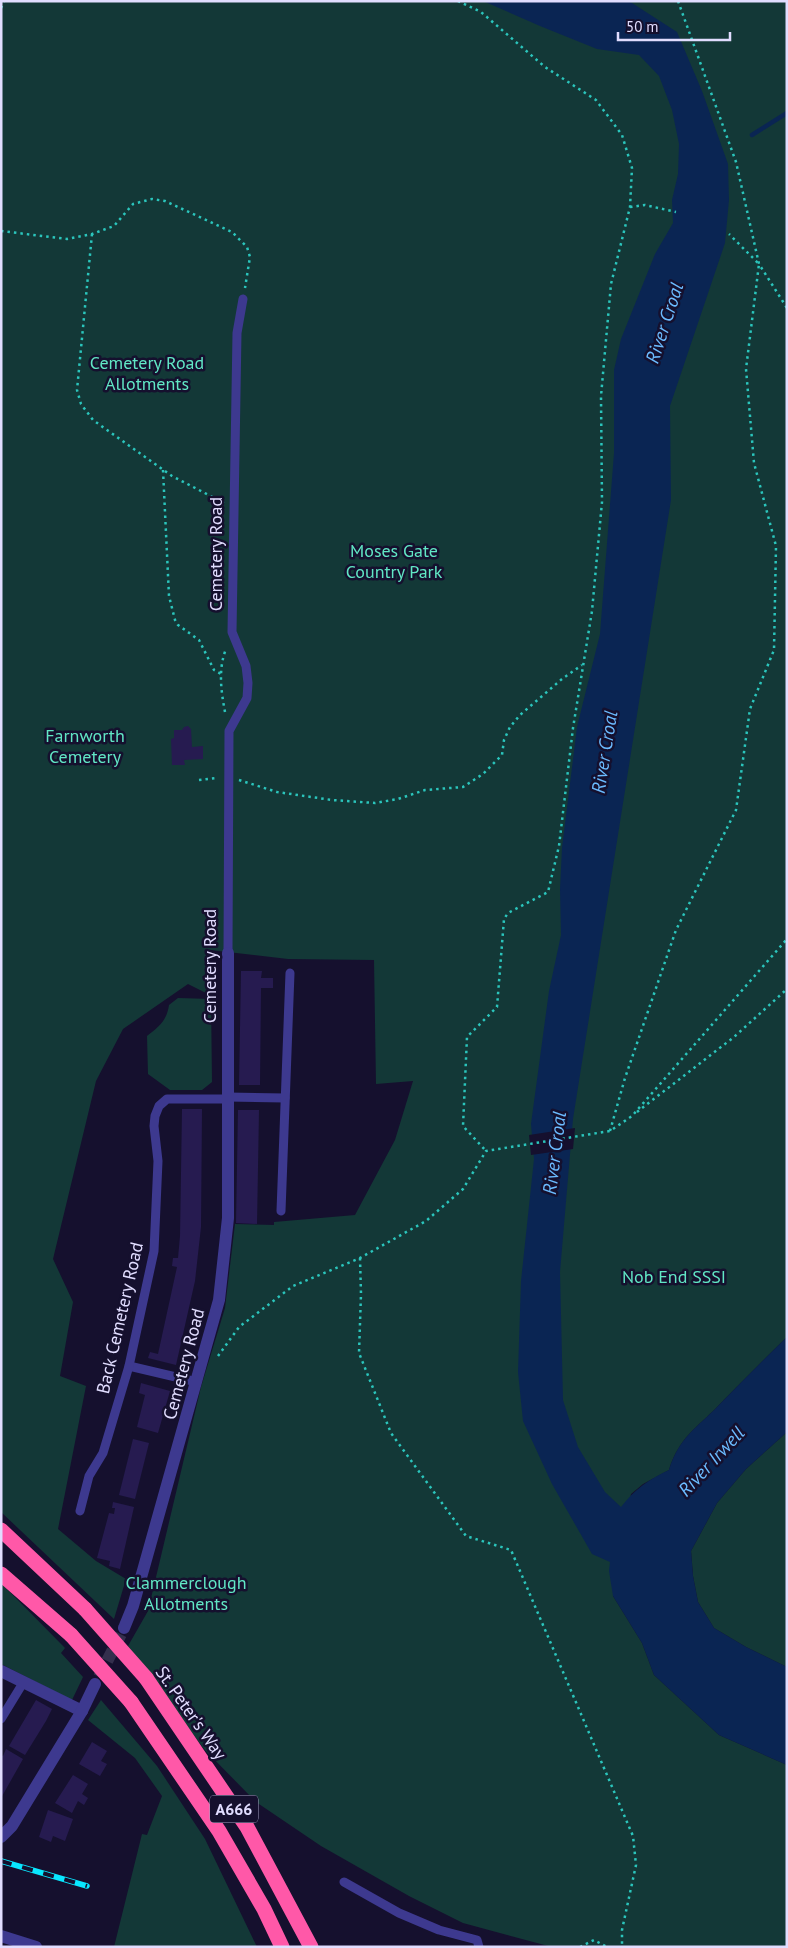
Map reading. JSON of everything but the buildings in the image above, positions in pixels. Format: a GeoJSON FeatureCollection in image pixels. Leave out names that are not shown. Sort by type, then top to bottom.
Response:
{"type":"FeatureCollection","features":[{"type":"Feature","properties":{"kind":"highway","name":"St. Peter's Way"},"geometry":{"type":"LineString","coordinates":[[1,1530],[85,1609],[146,1678],[247,1827],[311,1947]]}},
{"type":"Feature","properties":{"kind":"highway","name":"A666"},"geometry":{"type":"LineString","coordinates":[[1,1574],[71,1635],[131,1702],[219,1831],[264,1909],[282,1947]]}},
{"type":"Feature","properties":{"kind":"street","name":"Cemetery Road"},"geometry":{"type":"LineString","coordinates":[[124,1628],[134,1606],[219,1300],[228,1218],[228,953]]}},
{"type":"Feature","properties":{"kind":"street"},"geometry":{"type":"LineString","coordinates":[[1,1671],[82,1711]]}},
{"type":"Feature","properties":{"kind":"street"},"geometry":{"type":"LineString","coordinates":[[4,1830],[82,1711],[95,1684]]}},
{"type":"Feature","properties":{"kind":"street"},"geometry":{"type":"LineString","coordinates":[[1,1936],[36,1947]]}},
{"type":"Feature","properties":{"kind":"lane","name":"Cemetery Road"},"geometry":{"type":"LineString","coordinates":[[228,953],[229,731],[247,698],[248,683],[246,666],[232,632],[237,333],[243,299]]}},
{"type":"Feature","properties":{"kind":"lane"},"geometry":{"type":"LineString","coordinates":[[282,1211],[290,973]]}},
{"type":"Feature","properties":{"kind":"lane"},"geometry":{"type":"LineString","coordinates":[[227,1098],[285,1098]]}},
{"type":"Feature","properties":{"kind":"lane","name":"Back Cemetery Road"},"geometry":{"type":"LineString","coordinates":[[80,1511],[89,1476],[103,1453],[128,1366],[154,1251],[158,1161],[154,1126],[155,1116],[159,1106],[167,1099],[227,1098]]}},
{"type":"Feature","properties":{"kind":"lane"},"geometry":{"type":"LineString","coordinates":[[128,1366],[197,1382]]}},
{"type":"Feature","properties":{"kind":"lane"},"geometry":{"type":"LineString","coordinates":[[1,1719],[23,1683]]}},
{"type":"Feature","properties":{"kind":"lane"},"geometry":{"type":"LineString","coordinates":[[344,1882],[400,1913],[439,1930],[477,1940],[479,1947]]}},
{"type":"Feature","properties":{"kind":"path"},"geometry":{"type":"LineString","coordinates":[[1,8],[4,1]]}},
{"type":"Feature","properties":{"kind":"path"},"geometry":{"type":"LineString","coordinates":[[458,1],[481,12],[545,67],[596,100],[622,135],[632,168],[630,207],[612,284],[601,396],[602,502],[592,611],[559,846],[548,892],[508,913],[504,919],[497,1007],[467,1037],[463,1126],[486,1151]]}},
{"type":"Feature","properties":{"kind":"path"},"geometry":{"type":"LineString","coordinates":[[610,1131],[625,1078],[676,930],[736,810],[750,709],[774,650],[776,546],[754,463],[746,369],[759,264],[736,162],[678,1]]}},
{"type":"Feature","properties":{"kind":"path"},"geometry":{"type":"LineString","coordinates":[[1,231],[67,240],[114,226],[133,204],[152,199],[165,201],[232,232],[247,247],[250,257],[243,299]]}},
{"type":"Feature","properties":{"kind":"path"},"geometry":{"type":"LineString","coordinates":[[630,207],[646,205],[676,212]]}},
{"type":"Feature","properties":{"kind":"path"},"geometry":{"type":"LineString","coordinates":[[92,234],[77,390],[81,404],[93,420],[163,470],[233,508]]}},
{"type":"Feature","properties":{"kind":"path"},"geometry":{"type":"LineString","coordinates":[[729,234],[759,264],[787,308]]}},
{"type":"Feature","properties":{"kind":"path"},"geometry":{"type":"LineString","coordinates":[[163,470],[169,596],[175,620],[178,625],[198,640],[214,670],[220,674]]}},
{"type":"Feature","properties":{"kind":"path"},"geometry":{"type":"LineString","coordinates":[[229,731],[220,674],[223,656],[232,632]]}},
{"type":"Feature","properties":{"kind":"path"},"geometry":{"type":"LineString","coordinates":[[199,780],[229,777],[277,792],[332,800],[375,803],[398,799],[424,790],[463,787],[483,774],[502,755],[504,740],[510,727],[520,715],[562,679],[583,665]]}},
{"type":"Feature","properties":{"kind":"path"},"geometry":{"type":"LineString","coordinates":[[632,1116],[787,939]]}},
{"type":"Feature","properties":{"kind":"path"},"geometry":{"type":"LineString","coordinates":[[218,1356],[240,1327],[293,1286],[360,1258],[426,1221],[463,1189],[486,1151],[610,1131],[734,1037],[787,989]]}},
{"type":"Feature","properties":{"kind":"path"},"geometry":{"type":"LineString","coordinates":[[360,1258],[361,1294],[358,1352],[391,1433],[466,1536],[511,1550],[633,1836],[636,1865],[622,1930],[622,1947]]}},
{"type":"Feature","properties":{"kind":"path"},"geometry":{"type":"LineString","coordinates":[[580,1947],[594,1940],[607,1947]]}},
{"type":"Feature","properties":{"kind":"green space","name":"Moses Gate Country Park"},"geometry":{"type":"Polygon","coordinates":[[[1,1],[787,1],[787,1337],[683,1441],[669,1470],[643,1484],[631,1494],[613,1596],[642,1643],[654,1675],[719,1735],[787,1765],[787,1947],[552,1947],[463,1923],[409,1896],[321,1846],[256,1802],[204,1749],[128,1646],[148,1611],[201,1387],[225,1308],[235,1224],[274,1225],[274,1222],[355,1215],[395,1140],[413,1081],[376,1084],[374,960],[288,959],[210,950],[210,995],[188,984],[123,1029],[96,1081],[53,1259],[73,1302],[60,1376],[86,1386],[58,1529],[96,1561],[126,1579],[114,1619],[1,1512],[1,1]]]}},
{"type":"Feature","properties":{"kind":"green space"},"geometry":{"type":"Polygon","coordinates":[[[178,998],[211,999],[212,1082],[202,1090],[170,1090],[148,1074],[147,1036],[162,1023],[169,1005],[178,998]]]}},
{"type":"Feature","properties":{"kind":"green space"},"geometry":{"type":"Polygon","coordinates":[[[787,1432],[787,1667],[746,1647],[714,1628],[698,1602],[691,1551],[717,1503],[746,1469],[787,1432]]]}},
{"type":"Feature","properties":{"kind":"green space"},"geometry":{"type":"Polygon","coordinates":[[[1,1583],[65,1648],[61,1653],[83,1677],[72,1700],[1,1664],[1,1583]]]}},
{"type":"Feature","properties":{"kind":"green space"},"geometry":{"type":"Polygon","coordinates":[[[101,1700],[157,1766],[205,1839],[257,1947],[114,1947],[142,1834],[147,1835],[162,1796],[135,1758],[88,1720],[101,1700]]]}},
{"type":"Feature","properties":{"kind":"water"},"geometry":{"type":"Polygon","coordinates":[[[483,1],[627,1],[677,32],[702,91],[728,164],[729,200],[725,243],[670,406],[671,500],[573,1119],[560,1272],[563,1400],[578,1447],[605,1492],[621,1507],[642,1486],[669,1470],[683,1441],[787,1337],[787,1432],[746,1469],[717,1503],[691,1551],[698,1602],[714,1628],[746,1647],[787,1667],[787,1765],[719,1735],[654,1675],[642,1643],[613,1596],[609,1571],[610,1562],[592,1554],[552,1484],[523,1421],[518,1372],[521,1281],[534,1159],[531,1124],[549,991],[561,935],[560,889],[562,848],[577,727],[600,634],[614,453],[614,370],[621,339],[655,254],[673,223],[672,200],[678,174],[679,144],[672,110],[659,76],[639,55],[597,49],[483,1]]]}},
{"type":"Feature","properties":{"kind":"pier"},"geometry":{"type":"Polygon","coordinates":[[[575,1128],[573,1149],[531,1155],[529,1135],[575,1128]]]}},
{"type":"Feature","properties":{"kind":"waterway"},"geometry":{"type":"LineString","coordinates":[[752,135],[787,113]]}},
{"type":"Feature","properties":{"kind":"tunnel"},"geometry":{"type":"LineString","coordinates":[[99,1677],[124,1628]]}},
{"type":"Feature","properties":{"kind":"railway"},"geometry":{"type":"LineString","coordinates":[[1,1861],[87,1886]]}},
{"type":"Feature","properties":{"kind":"water label","name":"River Croal"},"geometry":{"type":"Point","coordinates":[664,323]}},
{"type":"Feature","properties":{"kind":"water label","name":"River Croal"},"geometry":{"type":"Point","coordinates":[604,752]}},
{"type":"Feature","properties":{"kind":"water label","name":"River Croal"},"geometry":{"type":"Point","coordinates":[554,1153]}},
{"type":"Feature","properties":{"kind":"water label","name":"River Irwell"},"geometry":{"type":"Point","coordinates":[711,1461]}},
{"type":"Feature","properties":{"kind":"park label","name":"Cemetery Road Allotments"},"geometry":{"type":"Point","coordinates":[147,373]}},
{"type":"Feature","properties":{"kind":"park label","name":"Farnworth Cemetery"},"geometry":{"type":"Point","coordinates":[85,746]}},
{"type":"Feature","properties":{"kind":"park label","name":"Nob End SSSI"},"geometry":{"type":"Point","coordinates":[674,1277]}},
{"type":"Feature","properties":{"kind":"park label","name":"Clammerclough Allotments"},"geometry":{"type":"Point","coordinates":[186,1594]}}]}
